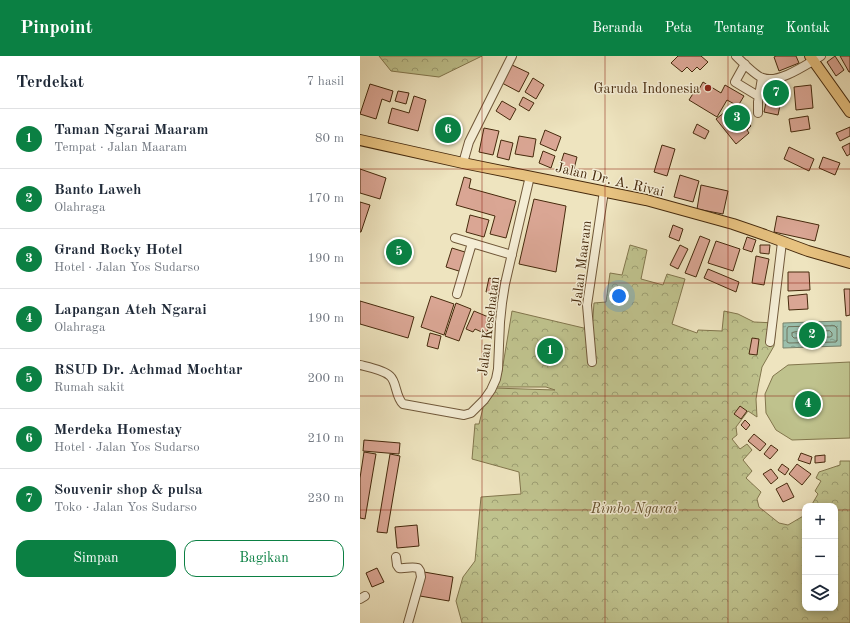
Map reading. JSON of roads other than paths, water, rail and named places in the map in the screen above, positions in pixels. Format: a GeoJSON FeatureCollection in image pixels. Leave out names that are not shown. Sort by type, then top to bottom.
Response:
{"type":"FeatureCollection","features":[{"type":"Feature","properties":{"kind":"main road"},"geometry":{"type":"LineString","coordinates":[[814,58],[850,112]]}},
{"type":"Feature","properties":{"kind":"main road","name":"Jalan Dr. A. Rivai"},"geometry":{"type":"LineString","coordinates":[[360,140],[463,163],[646,200],[765,234],[808,251],[850,263]]}},
{"type":"Feature","properties":{"kind":"street"},"geometry":{"type":"LineString","coordinates":[[463,163],[469,142],[512,56]]}},
{"type":"Feature","properties":{"kind":"street"},"geometry":{"type":"LineString","coordinates":[[736,56],[762,78],[775,79],[785,76],[814,58]]}},
{"type":"Feature","properties":{"kind":"street"},"geometry":{"type":"LineString","coordinates":[[745,64],[735,82],[758,96]]}},
{"type":"Feature","properties":{"kind":"street"},"geometry":{"type":"LineString","coordinates":[[758,113],[758,96],[762,78]]}},
{"type":"Feature","properties":{"kind":"street","name":"Jalan Kesehatan"},"geometry":{"type":"LineString","coordinates":[[360,365],[390,375],[393,379],[400,401],[403,404],[464,415],[471,413],[484,400],[496,379],[498,369],[502,303],[530,176]]}},
{"type":"Feature","properties":{"kind":"street","name":"Jalan Maaram"},"geometry":{"type":"LineString","coordinates":[[592,362],[587,305],[604,191]]}},
{"type":"Feature","properties":{"kind":"street"},"geometry":{"type":"LineString","coordinates":[[455,238],[512,255]]}},
{"type":"Feature","properties":{"kind":"street"},"geometry":{"type":"LineString","coordinates":[[770,342],[782,242]]}},
{"type":"Feature","properties":{"kind":"street"},"geometry":{"type":"LineString","coordinates":[[457,294],[472,243]]}},
{"type":"Feature","properties":{"kind":"street"},"geometry":{"type":"LineString","coordinates":[[396,557],[399,568],[402,569],[413,567],[418,568],[420,571],[408,623]]}},
{"type":"Feature","properties":{"kind":"water"},"geometry":{"type":"Polygon","coordinates":[[[841,321],[841,346],[783,348],[783,323],[841,321]]]}},
{"type":"Feature","properties":{"kind":"place","name":"Garuda Indonesia"},"geometry":{"type":"Point","coordinates":[708,88]}},
{"type":"Feature","properties":{"kind":"place","name":"Souvenir shop & pulsa"},"geometry":{"type":"Point","coordinates":[776,93]}},
{"type":"Feature","properties":{"kind":"place","name":"Grand Rocky Hotel"},"geometry":{"type":"Point","coordinates":[737,118]}},
{"type":"Feature","properties":{"kind":"place","name":"Merdeka Homestay"},"geometry":{"type":"Point","coordinates":[448,130]}},
{"type":"Feature","properties":{"kind":"place","name":"RSUD Dr. Achmad Mochtar"},"geometry":{"type":"Point","coordinates":[399,252]}},
{"type":"Feature","properties":{"kind":"place","name":"Banto Laweh"},"geometry":{"type":"Point","coordinates":[812,335]}},
{"type":"Feature","properties":{"kind":"place","name":"Taman Ngarai Maaram"},"geometry":{"type":"Point","coordinates":[550,351]}},
{"type":"Feature","properties":{"kind":"place","name":"Lapangan Ateh Ngarai"},"geometry":{"type":"Point","coordinates":[808,404]}},
{"type":"Feature","properties":{"kind":"park label","name":"Rimbo Ngarai"},"geometry":{"type":"Point","coordinates":[634,508]}}]}
